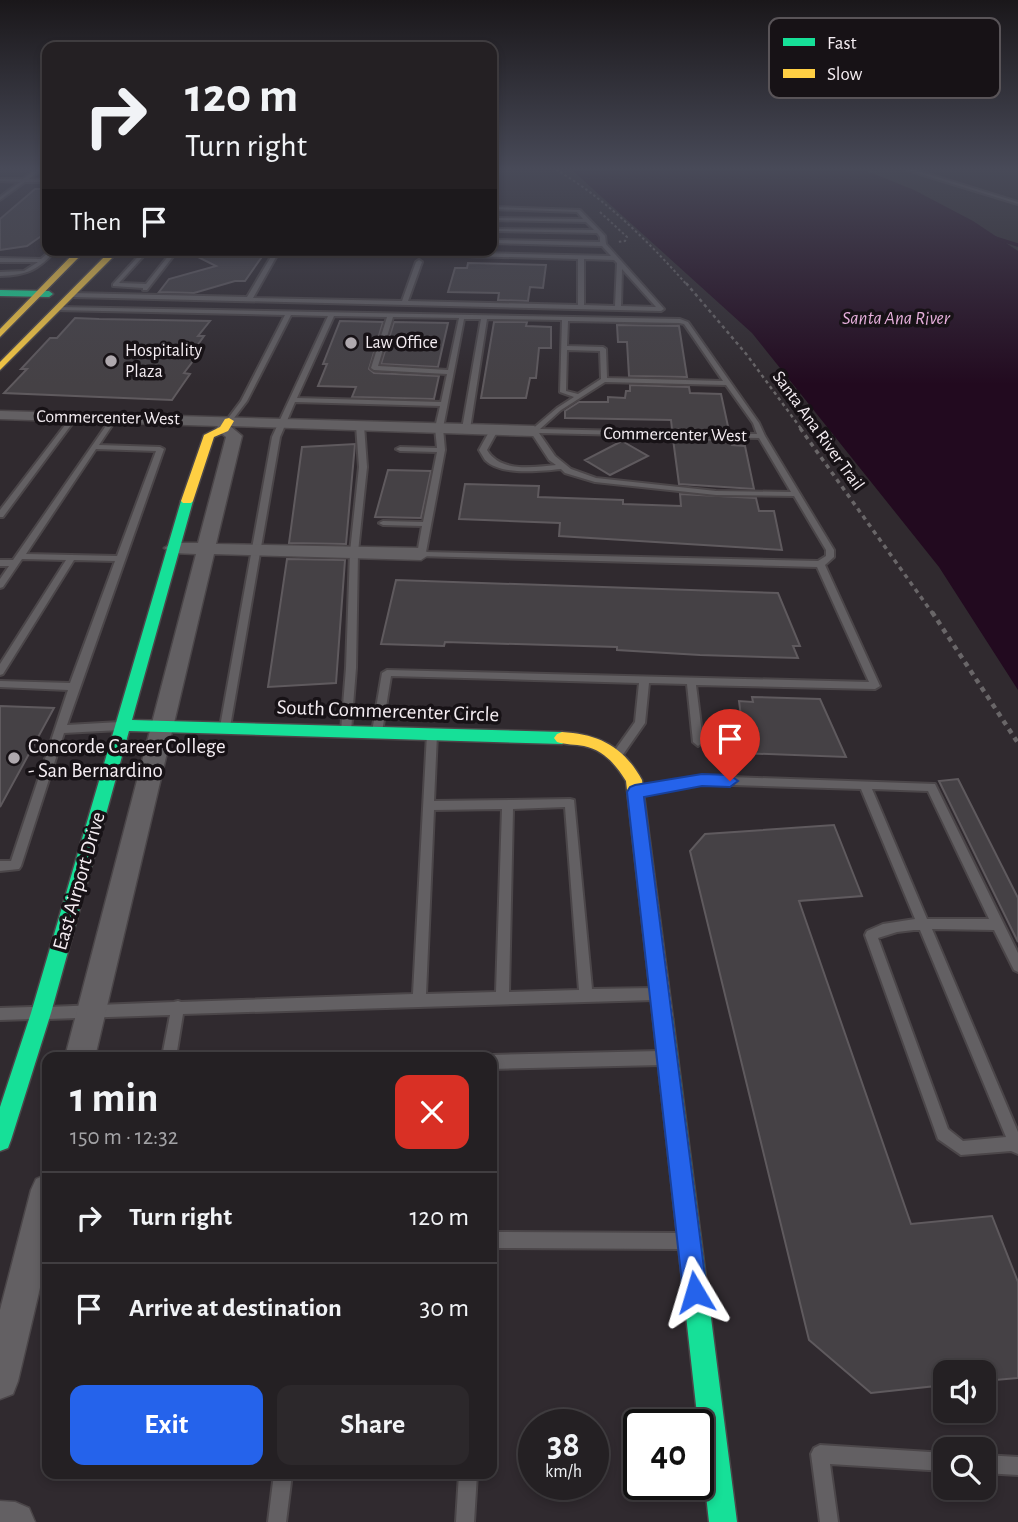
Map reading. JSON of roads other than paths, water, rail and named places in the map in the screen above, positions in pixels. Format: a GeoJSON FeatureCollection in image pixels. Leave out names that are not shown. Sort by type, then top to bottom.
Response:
{"type":"FeatureCollection","features":[{"type":"Feature","properties":{"kind":"street"},"geometry":{"type":"LineString","coordinates":[[0,334],[76,256]]}},
{"type":"Feature","properties":{"kind":"street"},"geometry":{"type":"LineString","coordinates":[[0,367],[110,256]]}},
{"type":"Feature","properties":{"kind":"street"},"geometry":{"type":"LineString","coordinates":[[0,293],[72,295]]}},
{"type":"Feature","properties":{"kind":"street","name":"Commercenter West"},"geometry":{"type":"LineString","coordinates":[[0,415],[227,425],[283,423],[534,431]]}},
{"type":"Feature","properties":{"kind":"street","name":"East Airport Drive"},"geometry":{"type":"LineString","coordinates":[[0,1140],[41,1013],[173,548],[209,435],[227,425],[234,436],[81,1052]]}},
{"type":"Feature","properties":{"kind":"street"},"geometry":{"type":"LineString","coordinates":[[173,548],[421,554]]}},
{"type":"Feature","properties":{"kind":"street","name":"South Commercenter Circle"},"geometry":{"type":"LineString","coordinates":[[123,725],[572,738],[594,741],[618,753]]}},
{"type":"Feature","properties":{"kind":"street"},"geometry":{"type":"LineString","coordinates":[[618,753],[635,786],[723,1522]]}},
{"type":"Feature","properties":{"kind":"street"},"geometry":{"type":"LineString","coordinates":[[0,1381],[42,1210]]}},
{"type":"Feature","properties":{"kind":"street"},"geometry":{"type":"LineString","coordinates":[[0,1521],[15,1522]]}},
{"type":"Feature","properties":{"kind":"lane"},"geometry":{"type":"LineString","coordinates":[[72,295],[661,309],[603,244],[497,242]]}},
{"type":"Feature","properties":{"kind":"lane"},"geometry":{"type":"LineString","coordinates":[[497,254],[618,261]]}},
{"type":"Feature","properties":{"kind":"lane"},"geometry":{"type":"LineString","coordinates":[[0,274],[24,274],[33,271],[48,256]]}},
{"type":"Feature","properties":{"kind":"lane"},"geometry":{"type":"LineString","coordinates":[[142,256],[115,285],[148,286]]}},
{"type":"Feature","properties":{"kind":"lane"},"geometry":{"type":"LineString","coordinates":[[139,297],[171,256]]}},
{"type":"Feature","properties":{"kind":"lane"},"geometry":{"type":"LineString","coordinates":[[250,299],[275,256]]}},
{"type":"Feature","properties":{"kind":"lane"},"geometry":{"type":"LineString","coordinates":[[430,262],[432,256]]}},
{"type":"Feature","properties":{"kind":"lane"},"geometry":{"type":"LineString","coordinates":[[581,257],[581,307]]}},
{"type":"Feature","properties":{"kind":"lane"},"geometry":{"type":"LineString","coordinates":[[0,260],[43,261]]}},
{"type":"Feature","properties":{"kind":"lane"},"geometry":{"type":"LineString","coordinates":[[618,261],[618,307]]}},
{"type":"Feature","properties":{"kind":"lane"},"geometry":{"type":"LineString","coordinates":[[405,302],[419,262]]}},
{"type":"Feature","properties":{"kind":"lane"},"geometry":{"type":"LineString","coordinates":[[58,309],[685,323],[756,423],[761,436]]}},
{"type":"Feature","properties":{"kind":"lane"},"geometry":{"type":"LineString","coordinates":[[227,425],[244,401],[289,314]]}},
{"type":"Feature","properties":{"kind":"lane"},"geometry":{"type":"LineString","coordinates":[[225,727],[254,549],[276,437],[332,314]]}},
{"type":"Feature","properties":{"kind":"lane"},"geometry":{"type":"LineString","coordinates":[[391,315],[374,368],[451,372]]}},
{"type":"Feature","properties":{"kind":"lane"},"geometry":{"type":"LineString","coordinates":[[377,732],[387,673],[874,686],[820,564],[421,554],[441,450],[439,428],[462,317]]}},
{"type":"Feature","properties":{"kind":"lane"},"geometry":{"type":"LineString","coordinates":[[466,429],[484,317]]}},
{"type":"Feature","properties":{"kind":"lane"},"geometry":{"type":"LineString","coordinates":[[565,319],[563,392],[579,397]]}},
{"type":"Feature","properties":{"kind":"lane"},"geometry":{"type":"LineString","coordinates":[[564,348],[603,349],[604,380]]}},
{"type":"Feature","properties":{"kind":"lane"},"geometry":{"type":"LineString","coordinates":[[727,383],[604,380],[559,409],[534,431],[552,458],[562,467],[594,480],[716,494],[797,494]]}},
{"type":"Feature","properties":{"kind":"lane"},"geometry":{"type":"LineString","coordinates":[[293,400],[444,404]]}},
{"type":"Feature","properties":{"kind":"lane"},"geometry":{"type":"LineString","coordinates":[[0,515],[74,417]]}},
{"type":"Feature","properties":{"kind":"lane"},"geometry":{"type":"LineString","coordinates":[[0,585],[114,418]]}},
{"type":"Feature","properties":{"kind":"lane"},"geometry":{"type":"LineString","coordinates":[[346,731],[355,552],[363,467],[360,425]]}},
{"type":"Feature","properties":{"kind":"lane"},"geometry":{"type":"LineString","coordinates":[[494,430],[483,450],[485,457],[493,463],[527,469],[562,467]]}},
{"type":"Feature","properties":{"kind":"lane","name":"Commercenter West"},"geometry":{"type":"LineString","coordinates":[[534,431],[761,436],[830,550],[830,557],[820,564]]}},
{"type":"Feature","properties":{"kind":"lane"},"geometry":{"type":"LineString","coordinates":[[0,866],[15,866],[74,687],[160,449],[94,447]]}},
{"type":"Feature","properties":{"kind":"lane"},"geometry":{"type":"LineString","coordinates":[[400,449],[441,450]]}},
{"type":"Feature","properties":{"kind":"lane"},"geometry":{"type":"LineString","coordinates":[[0,501],[10,501]]}},
{"type":"Feature","properties":{"kind":"lane"},"geometry":{"type":"LineString","coordinates":[[383,523],[427,524]]}},
{"type":"Feature","properties":{"kind":"lane"},"geometry":{"type":"LineString","coordinates":[[0,672],[71,558]]}},
{"type":"Feature","properties":{"kind":"lane"},"geometry":{"type":"LineString","coordinates":[[0,563],[17,559],[120,559]]}},
{"type":"Feature","properties":{"kind":"lane"},"geometry":{"type":"LineString","coordinates":[[618,753],[640,723],[644,680]]}},
{"type":"Feature","properties":{"kind":"lane"},"geometry":{"type":"LineString","coordinates":[[691,681],[698,742]]}},
{"type":"Feature","properties":{"kind":"lane"},"geometry":{"type":"LineString","coordinates":[[0,684],[74,687]]}},
{"type":"Feature","properties":{"kind":"lane"},"geometry":{"type":"LineString","coordinates":[[60,729],[123,725]]}},
{"type":"Feature","properties":{"kind":"lane"},"geometry":{"type":"LineString","coordinates":[[419,1000],[432,734]]}},
{"type":"Feature","properties":{"kind":"lane"},"geometry":{"type":"LineString","coordinates":[[635,786],[702,780],[931,788],[1018,966]]}},
{"type":"Feature","properties":{"kind":"lane"},"geometry":{"type":"LineString","coordinates":[[865,785],[923,925],[1017,1145],[961,1148],[943,1134],[871,935],[878,930],[923,925],[998,925]]}},
{"type":"Feature","properties":{"kind":"lane"},"geometry":{"type":"LineString","coordinates":[[428,806],[570,803],[586,996]]}},
{"type":"Feature","properties":{"kind":"lane"},"geometry":{"type":"LineString","coordinates":[[502,998],[508,804]]}},
{"type":"Feature","properties":{"kind":"lane"},"geometry":{"type":"LineString","coordinates":[[0,1014],[660,994]]}},
{"type":"Feature","properties":{"kind":"lane"},"geometry":{"type":"LineString","coordinates":[[170,1052],[177,1007]]}},
{"type":"Feature","properties":{"kind":"lane"},"geometry":{"type":"LineString","coordinates":[[497,1062],[667,1058]]}},
{"type":"Feature","properties":{"kind":"lane"},"geometry":{"type":"LineString","coordinates":[[497,1238],[689,1241]]}},
{"type":"Feature","properties":{"kind":"lane"},"geometry":{"type":"LineString","coordinates":[[829,1522],[820,1454],[933,1461]]}},
{"type":"Feature","properties":{"kind":"lane"},"geometry":{"type":"LineString","coordinates":[[996,1465],[1018,1466]]}},
{"type":"Feature","properties":{"kind":"lane"},"geometry":{"type":"LineString","coordinates":[[277,1522],[282,1479]]}},
{"type":"Feature","properties":{"kind":"lane"},"geometry":{"type":"LineString","coordinates":[[465,1522],[468,1479]]}},
{"type":"Feature","properties":{"kind":"water","name":"Santa Ana River"},"geometry":{"type":"Polygon","coordinates":[[[650,241],[1003,241],[1018,251],[1018,690],[939,567],[752,333],[650,241]]]}},
{"type":"Feature","properties":{"kind":"waterway"},"geometry":{"type":"LineString","coordinates":[[1005,241],[1018,245]]}},
{"type":"Feature","properties":{"kind":"place","name":"Law Office"},"geometry":{"type":"Point","coordinates":[351,343]}},
{"type":"Feature","properties":{"kind":"place","name":"Hospitality Plaza"},"geometry":{"type":"Point","coordinates":[111,361]}},
{"type":"Feature","properties":{"kind":"place","name":"Concorde Career College - San Bernardino"},"geometry":{"type":"Point","coordinates":[14,758]}}]}
